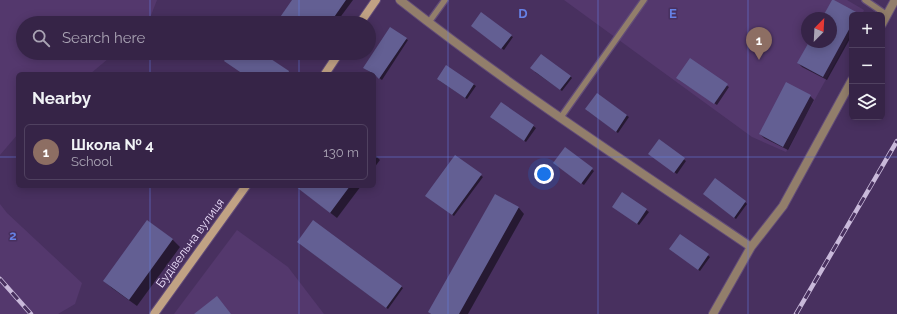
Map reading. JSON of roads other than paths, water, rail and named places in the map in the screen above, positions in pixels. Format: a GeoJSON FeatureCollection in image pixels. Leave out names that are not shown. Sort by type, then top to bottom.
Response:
{"type":"FeatureCollection","features":[{"type":"Feature","properties":{"kind":"street"},"geometry":{"type":"LineString","coordinates":[[365,16],[376,0]]}},
{"type":"Feature","properties":{"kind":"street"},"geometry":{"type":"LineString","coordinates":[[400,0],[450,39],[751,247]]}},
{"type":"Feature","properties":{"kind":"street"},"geometry":{"type":"LineString","coordinates":[[885,19],[895,0]]}},
{"type":"Feature","properties":{"kind":"street"},"geometry":{"type":"LineString","coordinates":[[326,72],[334,60]]}},
{"type":"Feature","properties":{"kind":"street"},"geometry":{"type":"LineString","coordinates":[[713,314],[751,247],[783,206],[850,84]]}},
{"type":"Feature","properties":{"kind":"street","name":"Будівельна вулиця"},"geometry":{"type":"LineString","coordinates":[[154,314],[245,188]]}},
{"type":"Feature","properties":{"kind":"lane"},"geometry":{"type":"LineString","coordinates":[[429,22],[445,0]]}},
{"type":"Feature","properties":{"kind":"lane"},"geometry":{"type":"LineString","coordinates":[[561,117],[644,0]]}},
{"type":"Feature","properties":{"kind":"lane"},"geometry":{"type":"LineString","coordinates":[[865,0],[887,15]]}},
{"type":"Feature","properties":{"kind":"railway"},"geometry":{"type":"LineString","coordinates":[[796,314],[897,141]]}},
{"type":"Feature","properties":{"kind":"railway"},"geometry":{"type":"LineString","coordinates":[[0,279],[31,314]]}},
{"type":"Feature","properties":{"kind":"place","name":"Школа № 4"},"geometry":{"type":"Point","coordinates":[759,60]}}]}
